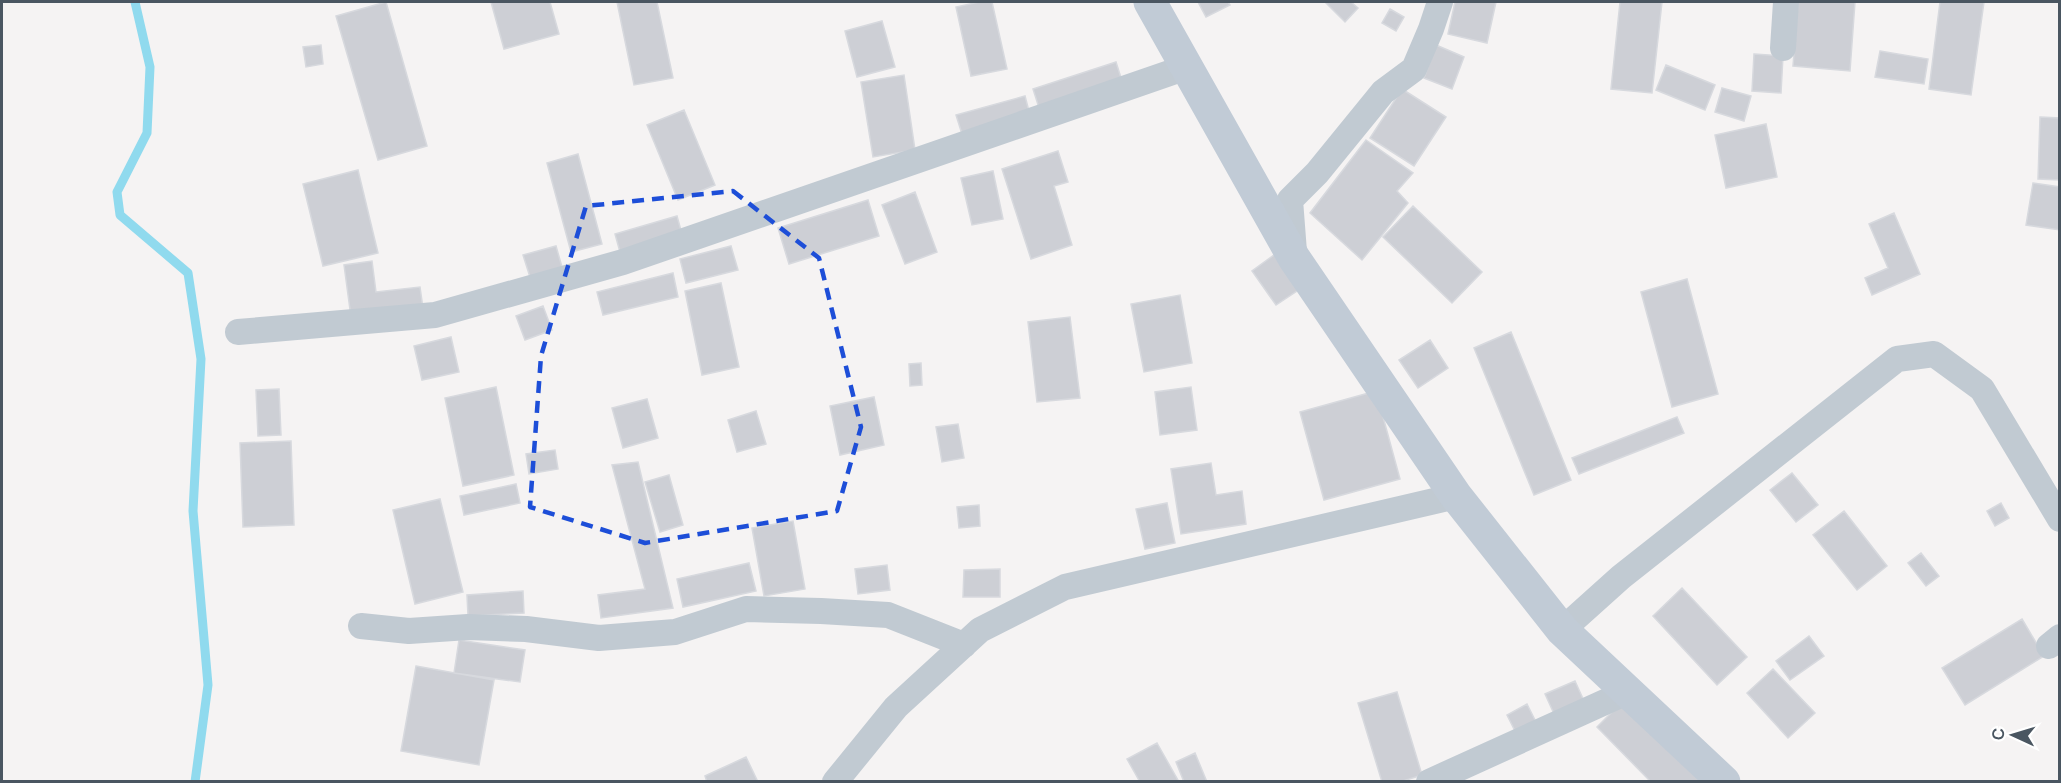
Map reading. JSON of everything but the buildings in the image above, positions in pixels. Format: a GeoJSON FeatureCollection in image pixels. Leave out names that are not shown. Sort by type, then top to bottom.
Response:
{"type":"FeatureCollection","features":[{"type":"Feature","properties":{"kind":"street"},"geometry":{"type":"LineString","coordinates":[[1150,2],[1294,258],[1456,496],[1562,630],[1724,782]]}},
{"type":"Feature","properties":{"kind":"street"},"geometry":{"type":"LineString","coordinates":[[1294,258],[1290,200],[1317,173],[1383,92],[1414,69],[1440,2]]}},
{"type":"Feature","properties":{"kind":"street"},"geometry":{"type":"LineString","coordinates":[[1783,48],[1786,2]]}},
{"type":"Feature","properties":{"kind":"street"},"geometry":{"type":"LineString","coordinates":[[238,332],[435,315],[623,262],[1187,67]]}},
{"type":"Feature","properties":{"kind":"street"},"geometry":{"type":"LineString","coordinates":[[1562,630],[1621,577],[1897,359],[1934,354],[1982,389],[2060,519]]}},
{"type":"Feature","properties":{"kind":"street"},"geometry":{"type":"LineString","coordinates":[[835,782],[896,707],[980,630],[1065,587],[1456,496]]}},
{"type":"Feature","properties":{"kind":"street"},"geometry":{"type":"LineString","coordinates":[[361,626],[409,631],[468,627],[526,629],[599,638],[675,632],[746,609],[821,610],[888,615],[964,645]]}},
{"type":"Feature","properties":{"kind":"street"},"geometry":{"type":"LineString","coordinates":[[1429,782],[1627,692]]}},
{"type":"Feature","properties":{"kind":"highlighted area"},"geometry":{"type":"Polygon","coordinates":[[[733,191],[819,258],[861,427],[837,511],[645,543],[530,507],[541,356],[586,206],[733,191]]]}},
{"type":"Feature","properties":{"kind":"waterway"},"geometry":{"type":"LineString","coordinates":[[135,2],[150,67],[147,133],[117,192],[120,215],[188,273],[201,359],[193,511],[208,685],[195,782]]}}]}
